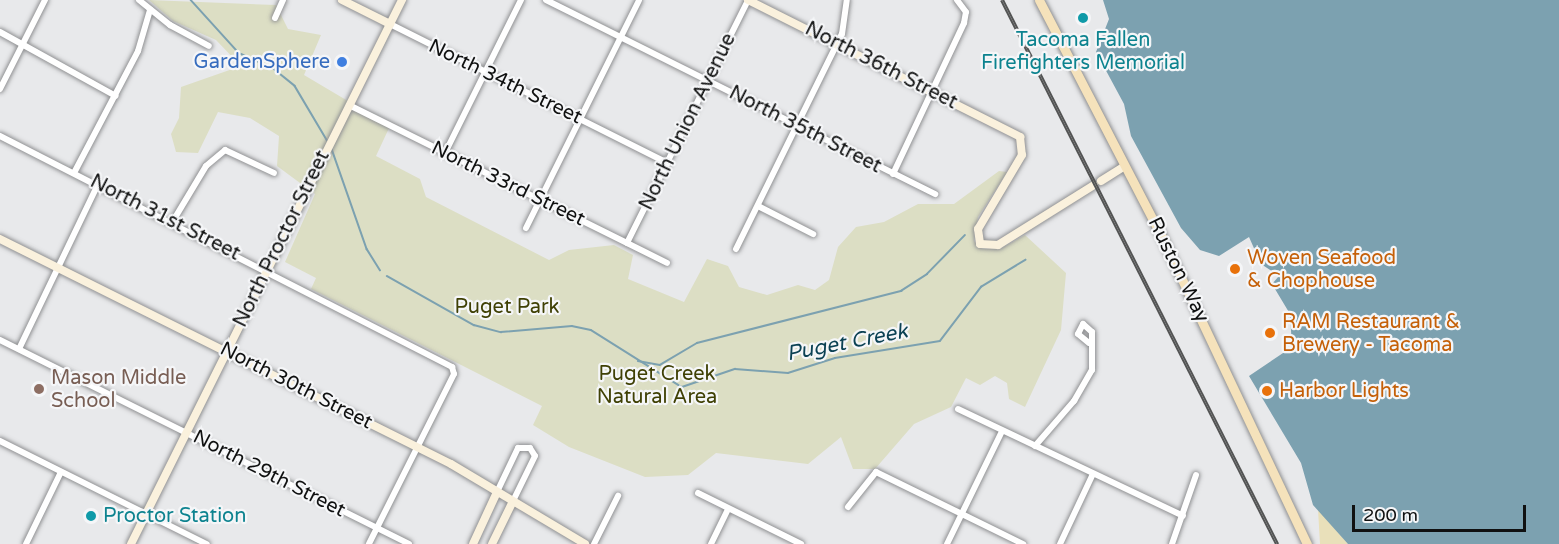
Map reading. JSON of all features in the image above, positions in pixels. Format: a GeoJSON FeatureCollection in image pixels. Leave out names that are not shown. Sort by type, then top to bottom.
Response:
{"type":"FeatureCollection","features":[{"type":"Feature","properties":{"kind":"main road","name":"Ruston Way"},"geometry":{"type":"LineString","coordinates":[[1039,0],[1123,167],[1160,232],[1307,544]]}},
{"type":"Feature","properties":{"kind":"street"},"geometry":{"type":"LineString","coordinates":[[0,89],[45,0]]}},
{"type":"Feature","properties":{"kind":"street"},"geometry":{"type":"LineString","coordinates":[[139,0],[150,10],[210,46]]}},
{"type":"Feature","properties":{"kind":"street"},"geometry":{"type":"LineString","coordinates":[[275,18],[283,0]]}},
{"type":"Feature","properties":{"kind":"street","name":"North 34th Street"},"geometry":{"type":"LineString","coordinates":[[342,0],[668,163]]}},
{"type":"Feature","properties":{"kind":"street","name":"North Proctor Street"},"geometry":{"type":"LineString","coordinates":[[131,544],[402,0]]}},
{"type":"Feature","properties":{"kind":"street"},"geometry":{"type":"LineString","coordinates":[[445,153],[521,0]]}},
{"type":"Feature","properties":{"kind":"street","name":"North 35th Street"},"geometry":{"type":"LineString","coordinates":[[546,0],[935,194]]}},
{"type":"Feature","properties":{"kind":"street"},"geometry":{"type":"LineString","coordinates":[[526,228],[639,0]]}},
{"type":"Feature","properties":{"kind":"street","name":"North 36th Street"},"geometry":{"type":"LineString","coordinates":[[748,0],[1013,132],[1023,141],[1022,155],[980,225],[977,241],[992,247],[1123,167]]}},
{"type":"Feature","properties":{"kind":"street","name":"North Union Avenue"},"geometry":{"type":"LineString","coordinates":[[627,243],[748,0]]}},
{"type":"Feature","properties":{"kind":"street"},"geometry":{"type":"LineString","coordinates":[[736,249],[838,44],[847,0]]}},
{"type":"Feature","properties":{"kind":"street"},"geometry":{"type":"LineString","coordinates":[[892,174],[933,92],[966,16],[957,0]]}},
{"type":"Feature","properties":{"kind":"street"},"geometry":{"type":"LineString","coordinates":[[74,173],[116,96],[147,29],[150,10]]}},
{"type":"Feature","properties":{"kind":"street"},"geometry":{"type":"LineString","coordinates":[[0,32],[116,96]]}},
{"type":"Feature","properties":{"kind":"street","name":"North 33rd Street"},"geometry":{"type":"LineString","coordinates":[[347,109],[445,153],[667,263]]}},
{"type":"Feature","properties":{"kind":"street","name":"North 31st Street"},"geometry":{"type":"LineString","coordinates":[[0,135],[426,350],[455,371],[417,447]]}},
{"type":"Feature","properties":{"kind":"street"},"geometry":{"type":"LineString","coordinates":[[173,221],[206,166],[225,150],[273,173]]}},
{"type":"Feature","properties":{"kind":"street"},"geometry":{"type":"LineString","coordinates":[[19,349],[98,184]]}},
{"type":"Feature","properties":{"kind":"street"},"geometry":{"type":"LineString","coordinates":[[758,206],[813,234]]}},
{"type":"Feature","properties":{"kind":"street","name":"North 30th Street"},"geometry":{"type":"LineString","coordinates":[[0,239],[417,447],[585,544]]}},
{"type":"Feature","properties":{"kind":"street","name":"North 29th Street"},"geometry":{"type":"LineString","coordinates":[[0,340],[409,544]]}},
{"type":"Feature","properties":{"kind":"street"},"geometry":{"type":"LineString","coordinates":[[1035,446],[1090,375],[1094,362],[1089,343]]}},
{"type":"Feature","properties":{"kind":"street"},"geometry":{"type":"LineString","coordinates":[[958,409],[1183,516]]}},
{"type":"Feature","properties":{"kind":"street"},"geometry":{"type":"LineString","coordinates":[[947,544],[1002,430]]}},
{"type":"Feature","properties":{"kind":"street"},"geometry":{"type":"LineString","coordinates":[[0,441],[207,544]]}},
{"type":"Feature","properties":{"kind":"street"},"geometry":{"type":"LineString","coordinates":[[369,544],[417,447]]}},
{"type":"Feature","properties":{"kind":"street"},"geometry":{"type":"LineString","coordinates":[[474,544],[518,448],[530,447],[535,456],[492,544]]}},
{"type":"Feature","properties":{"kind":"street"},"geometry":{"type":"LineString","coordinates":[[26,544],[61,472]]}},
{"type":"Feature","properties":{"kind":"street"},"geometry":{"type":"LineString","coordinates":[[848,507],[876,472],[1023,544]]}},
{"type":"Feature","properties":{"kind":"street"},"geometry":{"type":"LineString","coordinates":[[1060,544],[1093,474]]}},
{"type":"Feature","properties":{"kind":"street"},"geometry":{"type":"LineString","coordinates":[[1172,544],[1196,476]]}},
{"type":"Feature","properties":{"kind":"street"},"geometry":{"type":"LineString","coordinates":[[698,493],[801,544]]}},
{"type":"Feature","properties":{"kind":"street"},"geometry":{"type":"LineString","coordinates":[[594,544],[618,496]]}},
{"type":"Feature","properties":{"kind":"street"},"geometry":{"type":"LineString","coordinates":[[711,544],[728,509]]}},
{"type":"Feature","properties":{"kind":"green space","name":"Puget Creek Natural Area"},"geometry":{"type":"Polygon","coordinates":[[[149,0],[276,5],[288,29],[321,35],[304,75],[390,126],[376,156],[420,179],[426,197],[549,260],[569,250],[614,245],[633,255],[628,279],[684,302],[707,259],[728,266],[739,287],[767,295],[798,285],[815,290],[829,280],[838,247],[856,227],[884,222],[918,204],[954,204],[999,171],[1007,172],[978,217],[974,241],[983,249],[1000,249],[1025,235],[1066,273],[1061,330],[1025,407],[1009,399],[1007,383],[995,376],[980,385],[966,378],[951,407],[914,424],[875,469],[853,469],[841,437],[808,464],[716,453],[688,475],[645,477],[569,447],[533,425],[542,406],[311,289],[316,278],[285,262],[315,194],[277,166],[279,136],[250,118],[218,112],[198,153],[176,152],[171,134],[179,118],[181,87],[241,66],[216,40],[173,21],[149,0]]]}},
{"type":"Feature","properties":{"kind":"sand"},"geometry":{"type":"Polygon","coordinates":[[[1318,509],[1348,544],[1320,544],[1318,509]]]}},
{"type":"Feature","properties":{"kind":"water"},"geometry":{"type":"Polygon","coordinates":[[[1103,0],[1559,0],[1559,544],[1348,544],[1313,505],[1301,463],[1249,376],[1292,347],[1290,314],[1272,284],[1279,276],[1261,264],[1249,237],[1219,256],[1200,250],[1181,228],[1131,136],[1124,104],[1096,52],[1109,19],[1103,0]]]}},
{"type":"Feature","properties":{"kind":"waterway","name":"Puget Creek"},"geometry":{"type":"LineString","coordinates":[[191,0],[239,53],[273,68],[295,86],[327,140]]}},
{"type":"Feature","properties":{"kind":"waterway","name":"Puget Creek"},"geometry":{"type":"LineString","coordinates":[[332,149],[367,249],[380,270]]}},
{"type":"Feature","properties":{"kind":"waterway"},"geometry":{"type":"LineString","coordinates":[[638,361],[660,365],[697,343],[901,291],[927,274],[965,235]]}},
{"type":"Feature","properties":{"kind":"waterway","name":"Puget Creek"},"geometry":{"type":"LineString","coordinates":[[387,276],[474,325],[501,332],[572,326],[591,330],[682,387],[735,369],[788,373],[835,358],[940,341],[981,287],[1025,260]]}},
{"type":"Feature","properties":{"kind":"railway"},"geometry":{"type":"LineString","coordinates":[[1002,0],[1277,544]]}},
{"type":"Feature","properties":{"kind":"place","name":"Tacoma Fallen Firefighters Memorial"},"geometry":{"type":"Point","coordinates":[1083,18]}},
{"type":"Feature","properties":{"kind":"place","name":"GardenSphere"},"geometry":{"type":"Point","coordinates":[342,62]}},
{"type":"Feature","properties":{"kind":"place","name":"Woven Seafood & Chophouse"},"geometry":{"type":"Point","coordinates":[1235,269]}},
{"type":"Feature","properties":{"kind":"place","name":"RAM Restaurant & Brewery - Tacoma"},"geometry":{"type":"Point","coordinates":[1270,333]}},
{"type":"Feature","properties":{"kind":"place","name":"Mason Middle School"},"geometry":{"type":"Point","coordinates":[39,389]}},
{"type":"Feature","properties":{"kind":"place","name":"Harbor Lights"},"geometry":{"type":"Point","coordinates":[1267,391]}},
{"type":"Feature","properties":{"kind":"place","name":"Proctor Station"},"geometry":{"type":"Point","coordinates":[91,516]}},
{"type":"Feature","properties":{"kind":"park label","name":"Puget Park"},"geometry":{"type":"Point","coordinates":[507,307]}}]}
